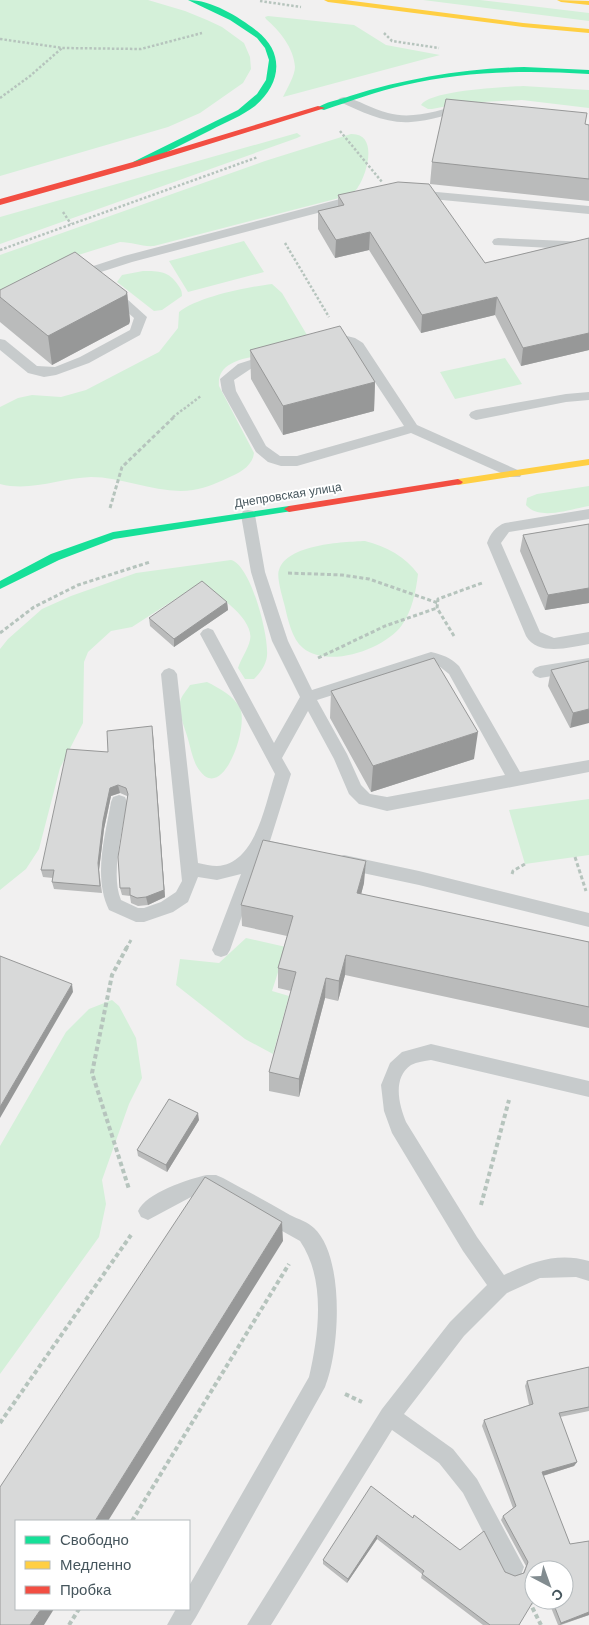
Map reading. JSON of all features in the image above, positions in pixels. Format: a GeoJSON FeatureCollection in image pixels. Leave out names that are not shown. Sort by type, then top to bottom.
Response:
{"type":"FeatureCollection","features":[{"type":"Feature","properties":{"kind":"main road"},"geometry":{"type":"LineString","coordinates":[[136,164],[232,118],[254,103],[267,87],[276,67],[272,52],[262,36],[219,10],[192,0]]}},
{"type":"Feature","properties":{"kind":"main road"},"geometry":{"type":"LineString","coordinates":[[328,0],[513,24],[589,31]]}},
{"type":"Feature","properties":{"kind":"main road"},"geometry":{"type":"LineString","coordinates":[[561,0],[589,3]]}},
{"type":"Feature","properties":{"kind":"main road"},"geometry":{"type":"LineString","coordinates":[[0,202],[136,164],[415,80],[456,74],[525,68],[589,72]]}},
{"type":"Feature","properties":{"kind":"main road","name":"Днепровская улица"},"geometry":{"type":"LineString","coordinates":[[0,585],[20,572],[65,552],[113,536],[589,462]]}},
{"type":"Feature","properties":{"kind":"lane"},"geometry":{"type":"LineString","coordinates":[[344,100],[384,116],[411,119],[473,107]]}},
{"type":"Feature","properties":{"kind":"lane"},"geometry":{"type":"LineString","coordinates":[[390,193],[589,210]]}},
{"type":"Feature","properties":{"kind":"lane"},"geometry":{"type":"LineString","coordinates":[[62,281],[86,272],[353,199],[371,196]]}},
{"type":"Feature","properties":{"kind":"lane"},"geometry":{"type":"LineString","coordinates":[[498,242],[589,246]]}},
{"type":"Feature","properties":{"kind":"lane"},"geometry":{"type":"LineString","coordinates":[[0,343],[31,369],[40,372],[52,372],[78,362],[135,332],[141,317],[138,313],[86,272]]}},
{"type":"Feature","properties":{"kind":"lane"},"geometry":{"type":"LineString","coordinates":[[315,345],[342,338],[351,340],[358,346],[412,428],[515,474]]}},
{"type":"Feature","properties":{"kind":"lane"},"geometry":{"type":"LineString","coordinates":[[288,352],[253,362],[236,370],[227,379],[229,391],[261,449],[268,456],[286,463],[297,461],[412,428]]}},
{"type":"Feature","properties":{"kind":"lane"},"geometry":{"type":"LineString","coordinates":[[476,415],[566,398],[589,396]]}},
{"type":"Feature","properties":{"kind":"lane"},"geometry":{"type":"LineString","coordinates":[[589,514],[505,528],[496,537],[494,543],[534,636],[542,642],[552,645],[589,638]]}},
{"type":"Feature","properties":{"kind":"lane"},"geometry":{"type":"LineString","coordinates":[[248,515],[258,572],[280,641],[293,670],[341,758],[355,789],[365,799],[387,804],[589,766]]}},
{"type":"Feature","properties":{"kind":"lane"},"geometry":{"type":"LineString","coordinates":[[208,634],[283,774],[260,846],[221,950]]}},
{"type":"Feature","properties":{"kind":"lane"},"geometry":{"type":"LineString","coordinates":[[274,758],[308,697],[430,658],[444,661],[454,670],[516,779]]}},
{"type":"Feature","properties":{"kind":"lane"},"geometry":{"type":"LineString","coordinates":[[540,672],[589,664]]}},
{"type":"Feature","properties":{"kind":"lane"},"geometry":{"type":"LineString","coordinates":[[119,802],[110,867],[110,893],[115,905],[136,915],[144,915],[168,907],[182,897],[190,881],[169,674]]}},
{"type":"Feature","properties":{"kind":"lane"},"geometry":{"type":"LineString","coordinates":[[190,869],[218,873],[240,868],[260,846]]}},
{"type":"Feature","properties":{"kind":"lane"},"geometry":{"type":"LineString","coordinates":[[260,846],[298,853]]}},
{"type":"Feature","properties":{"kind":"lane"},"geometry":{"type":"LineString","coordinates":[[326,859],[418,878],[589,920]]}},
{"type":"Feature","properties":{"kind":"lane"},"geometry":{"type":"LineString","coordinates":[[500,1286],[470,1244],[399,1127],[391,1109],[389,1090],[394,1074],[402,1061],[416,1055],[431,1052],[589,1088]]}},
{"type":"Feature","properties":{"kind":"lane"},"geometry":{"type":"LineString","coordinates":[[148,1211],[179,1192],[206,1183],[216,1184],[307,1234],[318,1249],[328,1306],[326,1347],[318,1380],[190,1604]]}},
{"type":"Feature","properties":{"kind":"lane"},"geometry":{"type":"LineString","coordinates":[[258,1625],[389,1416],[457,1329],[500,1286],[539,1269],[576,1267],[589,1271]]}},
{"type":"Feature","properties":{"kind":"lane"},"geometry":{"type":"LineString","coordinates":[[389,1416],[446,1456],[470,1486],[513,1567]]}},
{"type":"Feature","properties":{"kind":"lane"},"geometry":{"type":"LineString","coordinates":[[178,1625],[187,1610]]}},
{"type":"Feature","properties":{"kind":"path"},"geometry":{"type":"LineString","coordinates":[[0,39],[62,48],[142,49],[209,30]]}},
{"type":"Feature","properties":{"kind":"path"},"geometry":{"type":"LineString","coordinates":[[392,41],[432,48]]}},
{"type":"Feature","properties":{"kind":"path"},"geometry":{"type":"LineString","coordinates":[[0,98],[30,76],[62,48]]}},
{"type":"Feature","properties":{"kind":"path"},"geometry":{"type":"LineString","coordinates":[[384,116],[340,130],[390,193]]}},
{"type":"Feature","properties":{"kind":"path"},"geometry":{"type":"LineString","coordinates":[[0,250],[259,157]]}},
{"type":"Feature","properties":{"kind":"path"},"geometry":{"type":"LineString","coordinates":[[285,243],[323,308]]}},
{"type":"Feature","properties":{"kind":"path"},"geometry":{"type":"LineString","coordinates":[[107,517],[122,468],[181,410],[227,379]]}},
{"type":"Feature","properties":{"kind":"path"},"geometry":{"type":"LineString","coordinates":[[0,633],[34,607],[78,585],[159,560]]}},
{"type":"Feature","properties":{"kind":"path"},"geometry":{"type":"LineString","coordinates":[[258,572],[342,575],[369,579],[438,603]]}},
{"type":"Feature","properties":{"kind":"path"},"geometry":{"type":"LineString","coordinates":[[293,670],[385,626],[437,608]]}},
{"type":"Feature","properties":{"kind":"path"},"geometry":{"type":"LineString","coordinates":[[575,857],[589,898]]}},
{"type":"Feature","properties":{"kind":"path"},"geometry":{"type":"LineString","coordinates":[[513,870],[525,864]]}},
{"type":"Feature","properties":{"kind":"path"},"geometry":{"type":"LineString","coordinates":[[130,1195],[92,1073],[112,975],[144,915]]}},
{"type":"Feature","properties":{"kind":"path"},"geometry":{"type":"LineString","coordinates":[[470,1244],[507,1109]]}},
{"type":"Feature","properties":{"kind":"path"},"geometry":{"type":"LineString","coordinates":[[0,1423],[148,1211]]}},
{"type":"Feature","properties":{"kind":"path"},"geometry":{"type":"LineString","coordinates":[[133,1520],[307,1234]]}},
{"type":"Feature","properties":{"kind":"path"},"geometry":{"type":"LineString","coordinates":[[318,1380],[389,1416]]}},
{"type":"Feature","properties":{"kind":"path"},"geometry":{"type":"LineString","coordinates":[[69,1625],[78,1610]]}},
{"type":"Feature","properties":{"kind":"green space"},"geometry":{"type":"Polygon","coordinates":[[[0,0],[148,0],[185,11],[222,27],[244,43],[250,57],[251,69],[243,83],[200,113],[168,127],[0,176],[0,0]]]}},
{"type":"Feature","properties":{"kind":"green space"},"geometry":{"type":"Polygon","coordinates":[[[423,0],[480,0],[589,13],[589,21],[423,0]]]}},
{"type":"Feature","properties":{"kind":"green space"},"geometry":{"type":"Polygon","coordinates":[[[265,17],[354,25],[386,45],[440,55],[283,97],[294,74],[294,60],[285,40],[266,19],[265,17]]]}},
{"type":"Feature","properties":{"kind":"green space"},"geometry":{"type":"Polygon","coordinates":[[[523,86],[589,90],[589,108],[522,100],[463,103],[432,109],[421,105],[427,100],[452,93],[485,88],[523,86]]]}},
{"type":"Feature","properties":{"kind":"green space"},"geometry":{"type":"Polygon","coordinates":[[[297,133],[301,136],[0,244],[0,217],[297,133]]]}},
{"type":"Feature","properties":{"kind":"green space"},"geometry":{"type":"Polygon","coordinates":[[[351,134],[359,135],[365,140],[368,146],[368,154],[362,180],[356,190],[347,196],[154,246],[120,242],[59,261],[0,306],[0,255],[265,161],[351,134]]]}},
{"type":"Feature","properties":{"kind":"green space"},"geometry":{"type":"Polygon","coordinates":[[[244,241],[264,272],[188,292],[169,261],[244,241]]]}},
{"type":"Feature","properties":{"kind":"green space"},"geometry":{"type":"Polygon","coordinates":[[[143,271],[167,274],[175,280],[182,291],[182,296],[162,310],[154,311],[117,282],[122,275],[143,271]]]}},
{"type":"Feature","properties":{"kind":"green space"},"geometry":{"type":"Polygon","coordinates":[[[272,284],[282,293],[307,335],[278,351],[231,364],[224,369],[220,376],[219,386],[254,453],[252,461],[243,470],[208,486],[180,491],[91,477],[34,486],[0,484],[0,407],[18,398],[32,395],[61,397],[86,390],[159,352],[178,328],[179,312],[187,307],[210,297],[272,284]]]}},
{"type":"Feature","properties":{"kind":"green space"},"geometry":{"type":"Polygon","coordinates":[[[505,358],[522,384],[455,399],[440,372],[505,358]]]}},
{"type":"Feature","properties":{"kind":"green space"},"geometry":{"type":"Polygon","coordinates":[[[589,486],[589,506],[547,513],[532,510],[526,505],[527,498],[537,494],[589,486]]]}},
{"type":"Feature","properties":{"kind":"green space"},"geometry":{"type":"Polygon","coordinates":[[[365,541],[395,553],[408,562],[418,574],[415,594],[408,614],[394,634],[370,648],[341,656],[327,657],[314,654],[303,648],[293,634],[280,588],[279,570],[284,561],[304,550],[343,542],[365,541]]]}},
{"type":"Feature","properties":{"kind":"green space"},"geometry":{"type":"Polygon","coordinates":[[[231,560],[245,574],[252,587],[262,618],[267,656],[260,671],[254,679],[245,679],[238,668],[250,640],[250,632],[246,623],[232,606],[223,599],[197,585],[132,627],[111,631],[88,652],[84,662],[83,723],[60,768],[39,849],[26,869],[0,890],[0,649],[8,639],[42,609],[71,596],[136,573],[231,560]]]}},
{"type":"Feature","properties":{"kind":"green space"},"geometry":{"type":"Polygon","coordinates":[[[207,682],[234,700],[240,708],[242,717],[241,730],[232,758],[225,770],[217,777],[209,778],[200,771],[194,760],[180,711],[180,702],[190,685],[207,682]]]}},
{"type":"Feature","properties":{"kind":"green space"},"geometry":{"type":"Polygon","coordinates":[[[589,799],[589,855],[525,864],[509,810],[589,799]]]}},
{"type":"Feature","properties":{"kind":"green space"},"geometry":{"type":"Polygon","coordinates":[[[246,938],[286,947],[272,991],[289,996],[273,1054],[245,1039],[176,985],[180,959],[219,963],[246,938]]]}},
{"type":"Feature","properties":{"kind":"green space"},"geometry":{"type":"Polygon","coordinates":[[[112,1000],[119,1006],[136,1038],[142,1078],[129,1104],[102,1180],[106,1204],[99,1237],[0,1374],[0,1146],[66,1032],[89,1009],[112,1000]]]}},
{"type":"Feature","properties":{"kind":"building"},"geometry":{"type":"Polygon","coordinates":[[[446,99],[587,113],[585,124],[589,125],[589,179],[432,162],[446,99]]]}},
{"type":"Feature","properties":{"kind":"building"},"geometry":{"type":"Polygon","coordinates":[[[398,182],[429,184],[485,263],[589,238],[589,333],[523,348],[497,297],[422,315],[370,232],[336,240],[318,211],[344,205],[338,195],[398,182]]]}},
{"type":"Feature","properties":{"kind":"building"},"geometry":{"type":"Polygon","coordinates":[[[75,252],[127,292],[126,295],[48,336],[0,297],[0,290],[75,252]]]}},
{"type":"Feature","properties":{"kind":"building"},"geometry":{"type":"Polygon","coordinates":[[[340,326],[375,382],[283,406],[250,350],[340,326]]]}},
{"type":"Feature","properties":{"kind":"building"},"geometry":{"type":"Polygon","coordinates":[[[589,524],[589,588],[548,595],[523,535],[589,524]]]}},
{"type":"Feature","properties":{"kind":"building"},"geometry":{"type":"Polygon","coordinates":[[[202,581],[227,602],[174,639],[149,618],[202,581]]]}},
{"type":"Feature","properties":{"kind":"building"},"geometry":{"type":"Polygon","coordinates":[[[434,658],[478,732],[373,766],[331,691],[434,658]]]}},
{"type":"Feature","properties":{"kind":"building"},"geometry":{"type":"Polygon","coordinates":[[[589,661],[589,709],[573,713],[551,670],[589,661]]]}},
{"type":"Feature","properties":{"kind":"building"},"geometry":{"type":"Polygon","coordinates":[[[152,726],[164,890],[146,897],[137,898],[130,895],[130,888],[120,888],[118,857],[128,794],[126,788],[118,785],[110,788],[103,821],[98,863],[100,886],[52,882],[54,870],[41,870],[67,749],[108,752],[107,731],[152,726]]]}},
{"type":"Feature","properties":{"kind":"building"},"geometry":{"type":"Polygon","coordinates":[[[263,840],[366,861],[357,893],[589,942],[589,1007],[346,955],[339,981],[326,978],[299,1079],[269,1072],[296,972],[278,968],[293,916],[241,905],[263,840]]]}},
{"type":"Feature","properties":{"kind":"building"},"geometry":{"type":"Polygon","coordinates":[[[0,956],[72,984],[0,1107],[0,956]]]}},
{"type":"Feature","properties":{"kind":"building"},"geometry":{"type":"Polygon","coordinates":[[[169,1099],[198,1113],[166,1165],[137,1150],[169,1099]]]}},
{"type":"Feature","properties":{"kind":"building"},"geometry":{"type":"Polygon","coordinates":[[[205,1177],[282,1222],[96,1520],[15,1520],[15,1610],[40,1610],[30,1625],[0,1625],[0,1487],[205,1177]]]}},
{"type":"Feature","properties":{"kind":"building"},"geometry":{"type":"Polygon","coordinates":[[[589,1367],[589,1407],[559,1413],[577,1462],[542,1472],[570,1544],[589,1541],[589,1612],[561,1623],[556,1610],[574,1610],[574,1560],[527,1560],[503,1516],[516,1506],[484,1420],[533,1404],[527,1381],[589,1367]]]}},
{"type":"Feature","properties":{"kind":"building"},"geometry":{"type":"Polygon","coordinates":[[[371,1486],[413,1518],[414,1515],[460,1550],[484,1531],[505,1572],[515,1576],[524,1573],[524,1610],[528,1610],[519,1625],[490,1625],[422,1574],[424,1571],[377,1535],[348,1579],[323,1560],[371,1486]]]}},
{"type":"Feature","properties":{"kind":"traffic: fast"},"geometry":{"type":"LineString","coordinates":[[136,164],[241,112],[260,96],[270,80],[273,60],[268,47],[259,36],[233,18],[192,0]]}},
{"type":"Feature","properties":{"kind":"traffic: fast"},"geometry":{"type":"LineString","coordinates":[[321,108],[380,89],[459,73],[524,69],[589,72]]}},
{"type":"Feature","properties":{"kind":"traffic: fast"},"geometry":{"type":"LineString","coordinates":[[0,585],[55,557],[113,536],[289,509]]}},
{"type":"Feature","properties":{"kind":"traffic: slow"},"geometry":{"type":"LineString","coordinates":[[328,0],[523,25],[589,31]]}},
{"type":"Feature","properties":{"kind":"traffic: slow"},"geometry":{"type":"LineString","coordinates":[[561,0],[589,3]]}},
{"type":"Feature","properties":{"kind":"traffic: slow"},"geometry":{"type":"LineString","coordinates":[[458,482],[589,462]]}},
{"type":"Feature","properties":{"kind":"traffic: jam"},"geometry":{"type":"LineString","coordinates":[[0,202],[136,164],[321,108]]}},
{"type":"Feature","properties":{"kind":"traffic: jam"},"geometry":{"type":"LineString","coordinates":[[289,509],[458,482]]}}]}
